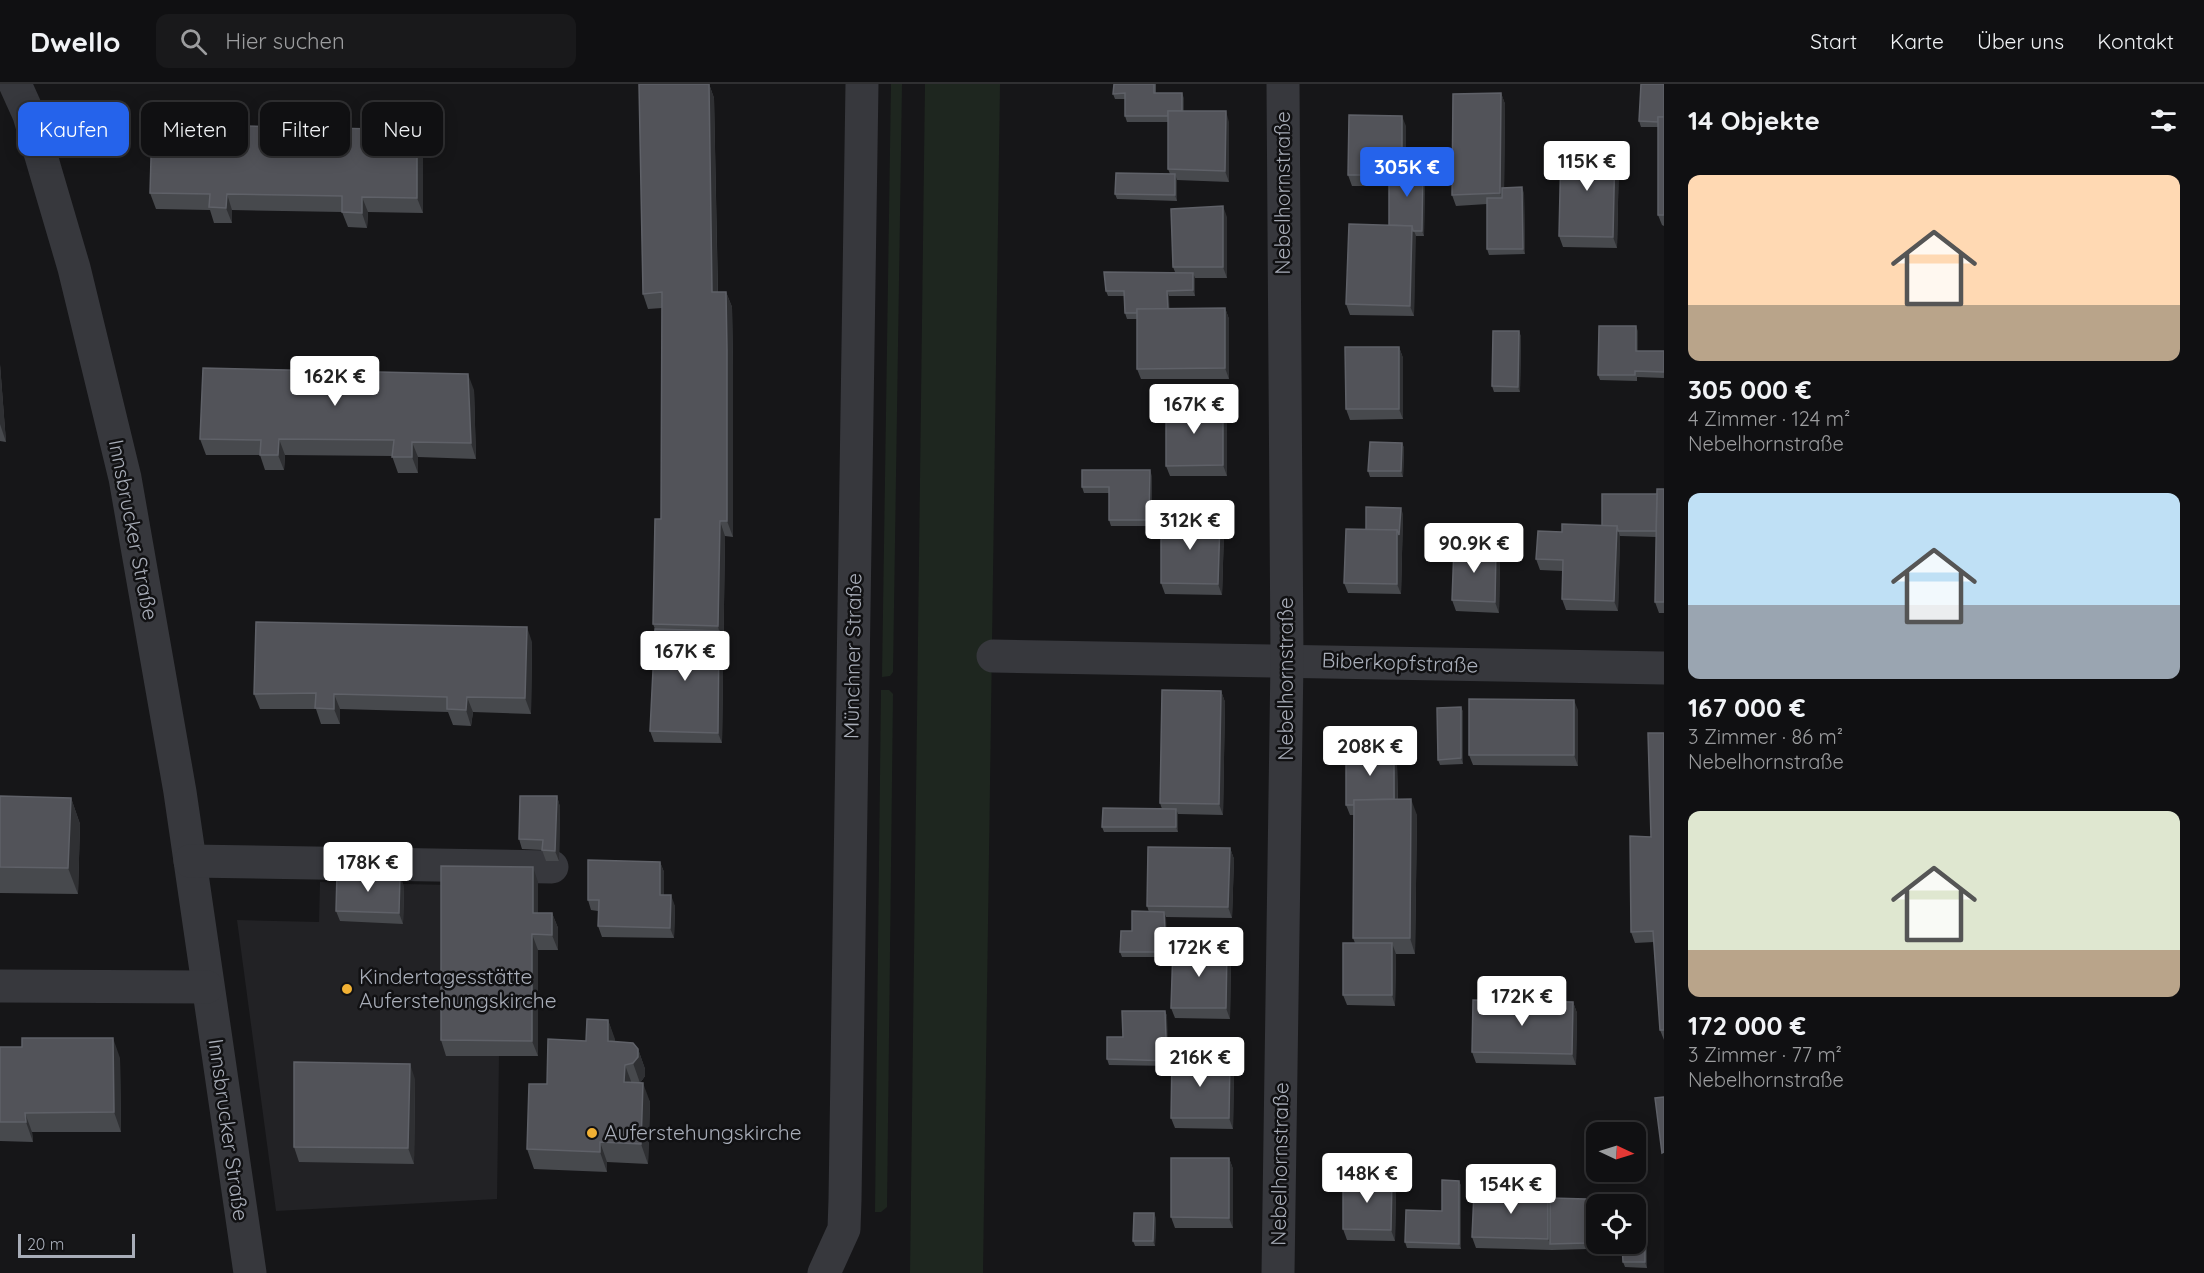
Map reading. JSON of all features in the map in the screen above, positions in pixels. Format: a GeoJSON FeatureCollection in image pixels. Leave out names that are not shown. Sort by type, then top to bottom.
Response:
{"type":"FeatureCollection","features":[{"type":"Feature","properties":{"kind":"street","name":"Innsbrucker Straße"},"geometry":{"type":"LineString","coordinates":[[15,84],[28,115],[74,268],[125,478],[190,861],[250,1273]]}},
{"type":"Feature","properties":{"kind":"street","name":"Münchner Straße"},"geometry":{"type":"LineString","coordinates":[[824,1273],[844,1229],[862,84]]}},
{"type":"Feature","properties":{"kind":"street","name":"Nebelhornstraße"},"geometry":{"type":"LineString","coordinates":[[1278,1273],[1287,660],[1283,84]]}},
{"type":"Feature","properties":{"kind":"street","name":"Biberkopfstraße"},"geometry":{"type":"LineString","coordinates":[[993,656],[1664,668]]}},
{"type":"Feature","properties":{"kind":"street"},"geometry":{"type":"LineString","coordinates":[[190,861],[552,867]]}},
{"type":"Feature","properties":{"kind":"street"},"geometry":{"type":"LineString","coordinates":[[0,986],[207,987]]}},
{"type":"Feature","properties":{"kind":"shaded area"},"geometry":{"type":"Polygon","coordinates":[[[891,84],[902,84],[893,672],[890,676],[882,677],[891,84]]]}},
{"type":"Feature","properties":{"kind":"shaded area"},"geometry":{"type":"Polygon","coordinates":[[[925,84],[1000,84],[983,1273],[910,1273],[925,84]]]}},
{"type":"Feature","properties":{"kind":"shaded area"},"geometry":{"type":"Polygon","coordinates":[[[881,690],[889,690],[893,694],[887,1207],[881,1212],[875,1212],[881,690]]]}},
{"type":"Feature","properties":{"kind":"shaded area","name":"Kindertagesstätte Auferstehungskirche"},"geometry":{"type":"Polygon","coordinates":[[[320,882],[447,885],[447,1056],[499,1056],[497,1199],[276,1211],[237,920],[319,922],[320,882]]]}},
{"type":"Feature","properties":{"kind":"building"},"geometry":{"type":"Polygon","coordinates":[[[639,84],[709,84],[712,292],[726,292],[727,350],[727,521],[720,521],[718,626],[653,624],[655,519],[661,519],[662,292],[643,294],[639,84]]]}},
{"type":"Feature","properties":{"kind":"building"},"geometry":{"type":"Polygon","coordinates":[[[1114,84],[1154,84],[1154,93],[1182,93],[1182,111],[1168,111],[1168,116],[1125,116],[1125,93],[1113,94],[1114,84]]]}},
{"type":"Feature","properties":{"kind":"building"},"geometry":{"type":"Polygon","coordinates":[[[1641,84],[1664,84],[1664,117],[1658,117],[1658,122],[1639,121],[1641,84]]]}},
{"type":"Feature","properties":{"kind":"building"},"geometry":{"type":"Polygon","coordinates":[[[1501,93],[1500,193],[1452,195],[1453,94],[1501,93]]]}},
{"type":"Feature","properties":{"kind":"building"},"geometry":{"type":"Polygon","coordinates":[[[1168,111],[1226,111],[1225,171],[1168,169],[1168,111]]]}},
{"type":"Feature","properties":{"kind":"building"},"geometry":{"type":"Polygon","coordinates":[[[1349,115],[1402,116],[1402,175],[1348,175],[1349,115]]]}},
{"type":"Feature","properties":{"kind":"building"},"geometry":{"type":"Polygon","coordinates":[[[1658,117],[1664,117],[1664,215],[1658,215],[1658,117]]]}},
{"type":"Feature","properties":{"kind":"building"},"geometry":{"type":"Polygon","coordinates":[[[248,126],[260,126],[260,156],[350,156],[350,128],[362,129],[362,156],[417,156],[417,198],[362,197],[362,213],[342,212],[342,196],[227,194],[226,208],[209,207],[210,194],[150,193],[151,156],[248,156],[248,126]]]}},
{"type":"Feature","properties":{"kind":"building"},"geometry":{"type":"Polygon","coordinates":[[[1561,146],[1615,147],[1613,237],[1559,236],[1561,146]]]}},
{"type":"Feature","properties":{"kind":"building"},"geometry":{"type":"Polygon","coordinates":[[[1404,164],[1423,164],[1422,231],[1413,231],[1412,226],[1389,225],[1389,180],[1404,180],[1404,164]]]}},
{"type":"Feature","properties":{"kind":"building"},"geometry":{"type":"Polygon","coordinates":[[[1116,173],[1175,174],[1175,195],[1115,194],[1116,173]]]}},
{"type":"Feature","properties":{"kind":"building"},"geometry":{"type":"Polygon","coordinates":[[[1522,187],[1523,249],[1487,249],[1487,198],[1502,198],[1502,188],[1522,187]]]}},
{"type":"Feature","properties":{"kind":"building"},"geometry":{"type":"Polygon","coordinates":[[[1223,206],[1223,267],[1173,267],[1171,209],[1223,206]]]}},
{"type":"Feature","properties":{"kind":"building"},"geometry":{"type":"Polygon","coordinates":[[[1349,224],[1412,226],[1410,306],[1346,304],[1349,224]]]}},
{"type":"Feature","properties":{"kind":"building"},"geometry":{"type":"Polygon","coordinates":[[[1104,272],[1193,273],[1193,290],[1167,291],[1168,309],[1137,309],[1137,313],[1125,313],[1124,291],[1106,291],[1104,272]]]}},
{"type":"Feature","properties":{"kind":"building"},"geometry":{"type":"Polygon","coordinates":[[[1225,308],[1225,368],[1137,369],[1137,309],[1225,308]]]}},
{"type":"Feature","properties":{"kind":"building"},"geometry":{"type":"Polygon","coordinates":[[[1599,326],[1636,326],[1636,351],[1664,351],[1664,372],[1635,371],[1635,375],[1598,375],[1599,326]]]}},
{"type":"Feature","properties":{"kind":"building"},"geometry":{"type":"Polygon","coordinates":[[[1493,331],[1519,331],[1518,387],[1492,386],[1493,331]]]}},
{"type":"Feature","properties":{"kind":"building"},"geometry":{"type":"Polygon","coordinates":[[[1345,347],[1399,347],[1399,409],[1346,409],[1345,347]]]}},
{"type":"Feature","properties":{"kind":"building"},"geometry":{"type":"Polygon","coordinates":[[[203,368],[468,374],[471,443],[412,442],[412,457],[392,457],[394,440],[279,439],[278,455],[260,455],[261,440],[200,439],[203,368]]]}},
{"type":"Feature","properties":{"kind":"building"},"geometry":{"type":"Polygon","coordinates":[[[1223,404],[1223,465],[1166,466],[1166,405],[1223,404]]]}},
{"type":"Feature","properties":{"kind":"building"},"geometry":{"type":"Polygon","coordinates":[[[1370,442],[1402,443],[1401,471],[1368,471],[1370,442]]]}},
{"type":"Feature","properties":{"kind":"building"},"geometry":{"type":"Polygon","coordinates":[[[1082,470],[1150,470],[1149,520],[1109,520],[1109,487],[1082,487],[1082,470]]]}},
{"type":"Feature","properties":{"kind":"building"},"geometry":{"type":"Polygon","coordinates":[[[1657,489],[1664,489],[1664,602],[1655,602],[1657,489]]]}},
{"type":"Feature","properties":{"kind":"building"},"geometry":{"type":"Polygon","coordinates":[[[1602,494],[1657,494],[1656,531],[1618,531],[1617,526],[1602,526],[1602,494]]]}},
{"type":"Feature","properties":{"kind":"building"},"geometry":{"type":"Polygon","coordinates":[[[1366,507],[1401,508],[1399,535],[1397,530],[1366,530],[1366,507]]]}},
{"type":"Feature","properties":{"kind":"building"},"geometry":{"type":"Polygon","coordinates":[[[1161,519],[1220,520],[1218,584],[1161,583],[1161,519]]]}},
{"type":"Feature","properties":{"kind":"building"},"geometry":{"type":"Polygon","coordinates":[[[1562,524],[1617,526],[1614,601],[1562,599],[1563,560],[1536,559],[1538,531],[1562,532],[1562,524]]]}},
{"type":"Feature","properties":{"kind":"building"},"geometry":{"type":"Polygon","coordinates":[[[1346,529],[1397,530],[1397,584],[1344,583],[1346,529]]]}},
{"type":"Feature","properties":{"kind":"building"},"geometry":{"type":"Polygon","coordinates":[[[1454,546],[1496,548],[1495,602],[1452,600],[1454,546]]]}},
{"type":"Feature","properties":{"kind":"building"},"geometry":{"type":"Polygon","coordinates":[[[256,622],[527,627],[525,698],[467,697],[466,710],[447,709],[447,697],[334,694],[334,709],[315,708],[316,693],[254,694],[256,622]]]}},
{"type":"Feature","properties":{"kind":"building"},"geometry":{"type":"Polygon","coordinates":[[[655,629],[719,631],[718,733],[650,731],[655,629]]]}},
{"type":"Feature","properties":{"kind":"building"},"geometry":{"type":"Polygon","coordinates":[[[1162,690],[1221,691],[1219,804],[1160,803],[1162,690]]]}},
{"type":"Feature","properties":{"kind":"building"},"geometry":{"type":"Polygon","coordinates":[[[1469,699],[1574,700],[1574,755],[1469,755],[1469,699]]]}},
{"type":"Feature","properties":{"kind":"building"},"geometry":{"type":"Polygon","coordinates":[[[1461,707],[1461,758],[1438,760],[1437,708],[1461,707]]]}},
{"type":"Feature","properties":{"kind":"building"},"geometry":{"type":"Polygon","coordinates":[[[1648,733],[1664,733],[1664,1030],[1660,1030],[1653,931],[1631,932],[1630,836],[1651,837],[1648,733]]]}},
{"type":"Feature","properties":{"kind":"building"},"geometry":{"type":"Polygon","coordinates":[[[1394,753],[1394,799],[1354,800],[1354,805],[1346,805],[1346,754],[1394,753]]]}},
{"type":"Feature","properties":{"kind":"building"},"geometry":{"type":"Polygon","coordinates":[[[0,796],[71,798],[68,868],[0,867],[0,796]]]}},
{"type":"Feature","properties":{"kind":"building"},"geometry":{"type":"Polygon","coordinates":[[[520,796],[557,796],[555,851],[542,850],[543,840],[519,839],[520,796]]]}},
{"type":"Feature","properties":{"kind":"building"},"geometry":{"type":"Polygon","coordinates":[[[1411,799],[1410,938],[1353,938],[1354,800],[1411,799]]]}},
{"type":"Feature","properties":{"kind":"building"},"geometry":{"type":"Polygon","coordinates":[[[1103,808],[1176,809],[1176,827],[1102,827],[1103,808]]]}},
{"type":"Feature","properties":{"kind":"building"},"geometry":{"type":"Polygon","coordinates":[[[1148,847],[1230,848],[1228,907],[1147,906],[1148,847]]]}},
{"type":"Feature","properties":{"kind":"building"},"geometry":{"type":"Polygon","coordinates":[[[588,860],[660,862],[660,895],[671,895],[670,928],[598,926],[599,900],[588,900],[588,860]]]}},
{"type":"Feature","properties":{"kind":"building"},"geometry":{"type":"Polygon","coordinates":[[[441,866],[533,867],[533,913],[552,913],[552,935],[532,934],[532,1041],[441,1040],[441,866]]]}},
{"type":"Feature","properties":{"kind":"building"},"geometry":{"type":"Polygon","coordinates":[[[337,873],[400,875],[399,913],[336,911],[337,873]]]}},
{"type":"Feature","properties":{"kind":"building"},"geometry":{"type":"Polygon","coordinates":[[[1132,911],[1164,912],[1165,931],[1212,932],[1212,947],[1173,946],[1173,952],[1120,952],[1121,931],[1132,931],[1132,911]]]}},
{"type":"Feature","properties":{"kind":"building"},"geometry":{"type":"Polygon","coordinates":[[[1343,943],[1392,943],[1392,995],[1343,995],[1343,943]]]}},
{"type":"Feature","properties":{"kind":"building"},"geometry":{"type":"Polygon","coordinates":[[[1173,946],[1227,948],[1226,1008],[1171,1008],[1173,946]]]}},
{"type":"Feature","properties":{"kind":"building"},"geometry":{"type":"Polygon","coordinates":[[[1473,1000],[1573,1002],[1572,1054],[1472,1052],[1473,1000]]]}},
{"type":"Feature","properties":{"kind":"building"},"geometry":{"type":"Polygon","coordinates":[[[1122,1011],[1165,1011],[1166,1038],[1217,1039],[1216,1057],[1172,1057],[1172,1061],[1107,1059],[1107,1037],[1123,1037],[1122,1011]]]}},
{"type":"Feature","properties":{"kind":"building","name":"Auferstehungskirche"},"geometry":{"type":"Polygon","coordinates":[[[587,1019],[608,1020],[608,1041],[633,1043],[638,1049],[638,1057],[633,1063],[625,1065],[624,1082],[643,1083],[641,1144],[600,1142],[600,1152],[527,1149],[529,1084],[547,1084],[548,1039],[586,1041],[587,1019]]]}},
{"type":"Feature","properties":{"kind":"building"},"geometry":{"type":"Polygon","coordinates":[[[22,1038],[113,1038],[114,1112],[25,1113],[26,1122],[0,1122],[0,1047],[22,1047],[22,1038]]]}},
{"type":"Feature","properties":{"kind":"building"},"geometry":{"type":"Polygon","coordinates":[[[1172,1057],[1230,1057],[1229,1118],[1171,1118],[1172,1057]]]}},
{"type":"Feature","properties":{"kind":"building"},"geometry":{"type":"Polygon","coordinates":[[[294,1062],[410,1064],[408,1148],[294,1147],[294,1062]]]}},
{"type":"Feature","properties":{"kind":"building"},"geometry":{"type":"Polygon","coordinates":[[[1664,1097],[1664,1152],[1662,1153],[1655,1098],[1664,1097]]]}},
{"type":"Feature","properties":{"kind":"building"},"geometry":{"type":"Polygon","coordinates":[[[1171,1158],[1229,1158],[1229,1218],[1171,1217],[1171,1158]]]}},
{"type":"Feature","properties":{"kind":"building"},"geometry":{"type":"Polygon","coordinates":[[[1343,1178],[1392,1178],[1391,1230],[1343,1229],[1343,1178]]]}},
{"type":"Feature","properties":{"kind":"building"},"geometry":{"type":"Polygon","coordinates":[[[1442,1180],[1459,1181],[1459,1244],[1405,1242],[1406,1210],[1442,1211],[1442,1180]]]}},
{"type":"Feature","properties":{"kind":"building"},"geometry":{"type":"Polygon","coordinates":[[[1474,1191],[1548,1192],[1548,1239],[1472,1237],[1474,1191]]]}},
{"type":"Feature","properties":{"kind":"building"},"geometry":{"type":"Polygon","coordinates":[[[1550,1198],[1586,1199],[1586,1243],[1550,1244],[1550,1198]]]}},
{"type":"Feature","properties":{"kind":"building"},"geometry":{"type":"Polygon","coordinates":[[[1134,1213],[1154,1213],[1153,1241],[1133,1241],[1134,1213]]]}},
{"type":"Feature","properties":{"kind":"building"},"geometry":{"type":"Polygon","coordinates":[[[1623,1254],[1645,1254],[1645,1262],[1623,1262],[1623,1254]]]}},
{"type":"Feature","properties":{"kind":"place","name":"Kindertagesstätte Auferstehungskirche"},"geometry":{"type":"Point","coordinates":[347,989]}},
{"type":"Feature","properties":{"kind":"place","name":"Auferstehungskirche"},"geometry":{"type":"Point","coordinates":[592,1133]}}]}
